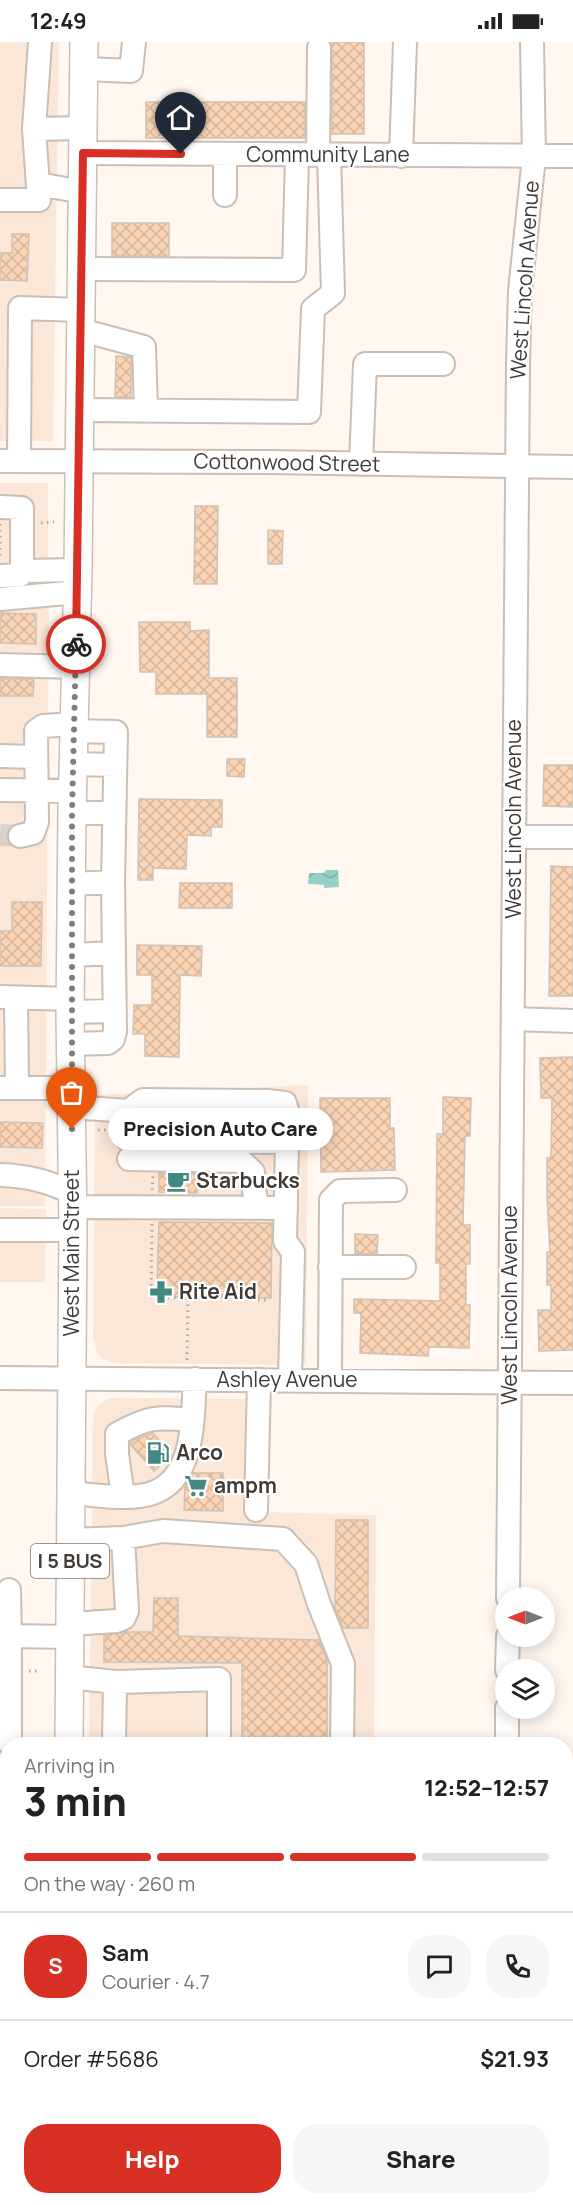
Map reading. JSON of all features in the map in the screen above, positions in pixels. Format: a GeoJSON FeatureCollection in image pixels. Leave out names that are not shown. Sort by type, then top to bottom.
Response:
{"type":"FeatureCollection","features":[{"type":"Feature","properties":{"kind":"main road","name":"West Main Street"},"geometry":{"type":"LineString","coordinates":[[69,1737],[73,1210],[71,884],[80,461],[84,42]]}},
{"type":"Feature","properties":{"kind":"street"},"geometry":{"type":"LineString","coordinates":[[0,200],[39,200],[34,129],[39,42]]}},
{"type":"Feature","properties":{"kind":"street"},"geometry":{"type":"LineString","coordinates":[[84,69],[137,76],[134,42]]}},
{"type":"Feature","properties":{"kind":"street"},"geometry":{"type":"LineString","coordinates":[[401,156],[405,42]]}},
{"type":"Feature","properties":{"kind":"street","name":"West Lincoln Avenue"},"geometry":{"type":"LineString","coordinates":[[508,1587],[517,466],[520,291],[534,157],[532,42]]}},
{"type":"Feature","properties":{"kind":"street"},"geometry":{"type":"LineString","coordinates":[[82,269],[294,270],[314,155],[319,48]]}},
{"type":"Feature","properties":{"kind":"street","name":"Community Lane"},"geometry":{"type":"LineString","coordinates":[[34,129],[83,140],[225,154],[573,156]]}},
{"type":"Feature","properties":{"kind":"street"},"geometry":{"type":"LineString","coordinates":[[225,154],[225,195]]}},
{"type":"Feature","properties":{"kind":"street"},"geometry":{"type":"LineString","coordinates":[[80,410],[309,412],[313,309],[333,293],[314,155]]}},
{"type":"Feature","properties":{"kind":"street"},"geometry":{"type":"LineString","coordinates":[[38,184],[83,192]]}},
{"type":"Feature","properties":{"kind":"street"},"geometry":{"type":"LineString","coordinates":[[10,461],[10,341],[20,308],[81,320],[144,347],[146,411]]}},
{"type":"Feature","properties":{"kind":"street"},"geometry":{"type":"LineString","coordinates":[[362,464],[365,364],[443,364]]}},
{"type":"Feature","properties":{"kind":"street","name":"Cottonwood Street"},"geometry":{"type":"LineString","coordinates":[[10,461],[573,467]]}},
{"type":"Feature","properties":{"kind":"street"},"geometry":{"type":"LineString","coordinates":[[0,507],[22,508],[11,574],[78,581]]}},
{"type":"Feature","properties":{"kind":"street"},"geometry":{"type":"LineString","coordinates":[[0,599],[78,581]]}},
{"type":"Feature","properties":{"kind":"street"},"geometry":{"type":"LineString","coordinates":[[0,665],[76,667]]}},
{"type":"Feature","properties":{"kind":"street"},"geometry":{"type":"LineString","coordinates":[[20,836],[30,835],[36,830],[36,731],[39,727],[116,732],[113,882],[115,1031],[108,1042],[71,1044]]}},
{"type":"Feature","properties":{"kind":"street"},"geometry":{"type":"LineString","coordinates":[[0,756],[36,757]]}},
{"type":"Feature","properties":{"kind":"street"},"geometry":{"type":"LineString","coordinates":[[73,764],[115,765]]}},
{"type":"Feature","properties":{"kind":"street"},"geometry":{"type":"LineString","coordinates":[[0,790],[36,791],[114,813]]}},
{"type":"Feature","properties":{"kind":"street"},"geometry":{"type":"LineString","coordinates":[[514,837],[573,837]]}},
{"type":"Feature","properties":{"kind":"street"},"geometry":{"type":"LineString","coordinates":[[71,884],[113,882]]}},
{"type":"Feature","properties":{"kind":"street"},"geometry":{"type":"LineString","coordinates":[[71,955],[114,953]]}},
{"type":"Feature","properties":{"kind":"street"},"geometry":{"type":"LineString","coordinates":[[114,1011],[8,998],[8,1088],[72,1098],[128,1111],[143,1100],[285,1103],[290,1121],[287,1142],[285,1241],[293,1252],[290,1380]]}},
{"type":"Feature","properties":{"kind":"street"},"geometry":{"type":"LineString","coordinates":[[513,1019],[573,1021]]}},
{"type":"Feature","properties":{"kind":"street"},"geometry":{"type":"LineString","coordinates":[[128,1111],[129,1141],[287,1142]]}},
{"type":"Feature","properties":{"kind":"street"},"geometry":{"type":"LineString","coordinates":[[129,1159],[241,1161],[253,1172],[253,1186],[258,1208]]}},
{"type":"Feature","properties":{"kind":"street"},"geometry":{"type":"LineString","coordinates":[[0,1175],[26,1176],[49,1182],[73,1210]]}},
{"type":"Feature","properties":{"kind":"street"},"geometry":{"type":"LineString","coordinates":[[330,1380],[330,1200],[340,1191],[395,1190]]}},
{"type":"Feature","properties":{"kind":"street"},"geometry":{"type":"LineString","coordinates":[[0,1230],[73,1210],[286,1208]]}},
{"type":"Feature","properties":{"kind":"street"},"geometry":{"type":"LineString","coordinates":[[330,1267],[404,1267]]}},
{"type":"Feature","properties":{"kind":"street"},"geometry":{"type":"LineString","coordinates":[[71,1493],[139,1496],[155,1493],[174,1480],[185,1460],[191,1438],[191,1370]]}},
{"type":"Feature","properties":{"kind":"street","name":"Ashley Avenue"},"geometry":{"type":"LineString","coordinates":[[0,1378],[72,1378],[191,1370],[259,1380],[573,1383]]}},
{"type":"Feature","properties":{"kind":"street"},"geometry":{"type":"LineString","coordinates":[[256,1510],[259,1380]]}},
{"type":"Feature","properties":{"kind":"street"},"geometry":{"type":"LineString","coordinates":[[123,1496],[117,1454],[117,1434],[137,1423],[157,1417],[192,1420]]}},
{"type":"Feature","properties":{"kind":"street"},"geometry":{"type":"LineString","coordinates":[[70,1540],[123,1538],[163,1531],[283,1539],[306,1564],[343,1664],[342,1737]]}},
{"type":"Feature","properties":{"kind":"street"},"geometry":{"type":"LineString","coordinates":[[10,1636],[70,1630],[124,1618],[127,1611],[123,1538]]}},
{"type":"Feature","properties":{"kind":"street"},"geometry":{"type":"LineString","coordinates":[[9,1590],[10,1737]]}},
{"type":"Feature","properties":{"kind":"street"},"geometry":{"type":"LineString","coordinates":[[69,1677],[115,1682],[219,1679],[219,1737]]}},
{"type":"Feature","properties":{"kind":"street"},"geometry":{"type":"LineString","coordinates":[[114,1737],[115,1682]]}},
{"type":"Feature","properties":{"kind":"street"},"geometry":{"type":"LineString","coordinates":[[507,1719],[507,1737]]}},
{"type":"Feature","properties":{"kind":"path"},"geometry":{"type":"LineString","coordinates":[[0,524],[0,561]]}},
{"type":"Feature","properties":{"kind":"path"},"geometry":{"type":"LineString","coordinates":[[188,1298],[191,1370]]}},
{"type":"Feature","properties":{"kind":"shaded area"},"geometry":{"type":"Polygon","coordinates":[[[0,42],[59,42],[53,441],[0,441],[0,42]]]}},
{"type":"Feature","properties":{"kind":"shaded area"},"geometry":{"type":"Polygon","coordinates":[[[0,483],[48,483],[48,583],[0,583],[0,483]]]}},
{"type":"Feature","properties":{"kind":"shaded area"},"geometry":{"type":"Polygon","coordinates":[[[0,587],[49,587],[45,1206],[0,1206],[0,587]]]}},
{"type":"Feature","properties":{"kind":"shaded area"},"geometry":{"type":"Polygon","coordinates":[[[308,1085],[306,1365],[116,1363],[102,1359],[97,1353],[93,1337],[95,1095],[308,1085]]]}},
{"type":"Feature","properties":{"kind":"shaded area"},"geometry":{"type":"Polygon","coordinates":[[[0,1208],[46,1209],[45,1282],[0,1282],[0,1208]]]}},
{"type":"Feature","properties":{"kind":"shaded area"},"geometry":{"type":"Polygon","coordinates":[[[107,1399],[267,1399],[265,1512],[376,1515],[374,1737],[89,1737],[93,1421],[94,1412],[107,1399]]]}},
{"type":"Feature","properties":{"kind":"water"},"geometry":{"type":"Polygon","coordinates":[[[326,870],[338,870],[339,887],[324,888],[324,885],[308,884],[309,873],[324,873],[326,870]]]}},
{"type":"Feature","properties":{"kind":"building"},"geometry":{"type":"Polygon","coordinates":[[[332,42],[364,42],[364,134],[332,134],[332,42]]]}},
{"type":"Feature","properties":{"kind":"building"},"geometry":{"type":"Polygon","coordinates":[[[146,102],[305,102],[305,138],[146,138],[146,102]]]}},
{"type":"Feature","properties":{"kind":"building"},"geometry":{"type":"Polygon","coordinates":[[[112,223],[169,223],[169,256],[112,256],[112,223]]]}},
{"type":"Feature","properties":{"kind":"building"},"geometry":{"type":"Polygon","coordinates":[[[12,234],[29,234],[27,281],[0,280],[0,253],[12,253],[12,234]]]}},
{"type":"Feature","properties":{"kind":"building"},"geometry":{"type":"Polygon","coordinates":[[[116,356],[131,357],[131,397],[115,397],[116,356]]]}},
{"type":"Feature","properties":{"kind":"building"},"geometry":{"type":"Polygon","coordinates":[[[195,506],[218,506],[217,584],[194,584],[195,506]]]}},
{"type":"Feature","properties":{"kind":"building"},"geometry":{"type":"Polygon","coordinates":[[[268,530],[283,531],[282,564],[268,564],[268,530]]]}},
{"type":"Feature","properties":{"kind":"building"},"geometry":{"type":"Polygon","coordinates":[[[0,613],[36,614],[36,644],[0,643],[0,613]]]}},
{"type":"Feature","properties":{"kind":"building"},"geometry":{"type":"Polygon","coordinates":[[[139,622],[190,622],[190,631],[209,630],[209,678],[237,678],[237,737],[207,737],[207,694],[156,694],[156,672],[140,672],[139,622]]]}},
{"type":"Feature","properties":{"kind":"building"},"geometry":{"type":"Polygon","coordinates":[[[0,679],[34,679],[33,696],[0,696],[0,679]]]}},
{"type":"Feature","properties":{"kind":"building"},"geometry":{"type":"Polygon","coordinates":[[[227,759],[245,759],[244,777],[227,776],[227,759]]]}},
{"type":"Feature","properties":{"kind":"building"},"geometry":{"type":"Polygon","coordinates":[[[544,765],[573,765],[573,807],[543,806],[544,765]]]}},
{"type":"Feature","properties":{"kind":"building"},"geometry":{"type":"Polygon","coordinates":[[[139,799],[222,800],[222,827],[211,827],[211,836],[187,835],[186,869],[153,868],[153,880],[138,880],[139,799]]]}},
{"type":"Feature","properties":{"kind":"building"},"geometry":{"type":"Polygon","coordinates":[[[551,866],[573,867],[573,996],[549,996],[551,866]]]}},
{"type":"Feature","properties":{"kind":"building"},"geometry":{"type":"Polygon","coordinates":[[[180,883],[232,883],[232,908],[179,908],[180,883]]]}},
{"type":"Feature","properties":{"kind":"building"},"geometry":{"type":"Polygon","coordinates":[[[12,902],[42,902],[41,966],[0,966],[0,931],[12,931],[12,902]]]}},
{"type":"Feature","properties":{"kind":"building"},"geometry":{"type":"Polygon","coordinates":[[[137,945],[202,946],[201,976],[180,975],[179,1057],[145,1056],[145,1034],[133,1034],[134,1005],[152,1005],[152,975],[137,975],[137,945]]]}},
{"type":"Feature","properties":{"kind":"building"},"geometry":{"type":"Polygon","coordinates":[[[573,1057],[573,1350],[539,1351],[538,1310],[551,1310],[551,1285],[547,1285],[547,1252],[550,1252],[547,1158],[551,1158],[552,1098],[541,1098],[540,1058],[573,1057]]]}},
{"type":"Feature","properties":{"kind":"building"},"geometry":{"type":"Polygon","coordinates":[[[443,1097],[471,1098],[470,1136],[465,1136],[463,1225],[470,1225],[470,1264],[466,1264],[466,1305],[470,1305],[469,1348],[429,1347],[428,1356],[360,1353],[361,1313],[354,1313],[354,1299],[440,1301],[440,1263],[436,1263],[437,1134],[443,1134],[443,1097]]]}},
{"type":"Feature","properties":{"kind":"building"},"geometry":{"type":"Polygon","coordinates":[[[320,1098],[390,1098],[390,1128],[394,1128],[395,1170],[321,1172],[320,1098]]]}},
{"type":"Feature","properties":{"kind":"building"},"geometry":{"type":"Polygon","coordinates":[[[159,1114],[207,1114],[207,1128],[158,1128],[159,1114]]]}},
{"type":"Feature","properties":{"kind":"building"},"geometry":{"type":"Polygon","coordinates":[[[0,1122],[43,1123],[42,1148],[0,1147],[0,1122]]]}},
{"type":"Feature","properties":{"kind":"building","name":"Starbucks"},"geometry":{"type":"Polygon","coordinates":[[[159,1173],[197,1174],[197,1193],[159,1192],[159,1173]]]}},
{"type":"Feature","properties":{"kind":"building"},"geometry":{"type":"Polygon","coordinates":[[[159,1222],[272,1223],[271,1298],[179,1297],[167,1296],[159,1291],[157,1286],[159,1222]]]}},
{"type":"Feature","properties":{"kind":"building"},"geometry":{"type":"Polygon","coordinates":[[[355,1234],[378,1235],[377,1254],[355,1254],[355,1234]]]}},
{"type":"Feature","properties":{"kind":"building"},"geometry":{"type":"Polygon","coordinates":[[[153,1433],[171,1455],[154,1471],[130,1444],[134,1440],[153,1433]]]}},
{"type":"Feature","properties":{"kind":"building"},"geometry":{"type":"Polygon","coordinates":[[[193,1473],[223,1473],[223,1511],[184,1510],[185,1486],[193,1473]]]}},
{"type":"Feature","properties":{"kind":"building"},"geometry":{"type":"Polygon","coordinates":[[[336,1520],[368,1520],[368,1628],[343,1628],[335,1608],[336,1520]]]}},
{"type":"Feature","properties":{"kind":"building"},"geometry":{"type":"Polygon","coordinates":[[[154,1598],[178,1598],[178,1636],[319,1640],[327,1661],[327,1737],[242,1737],[242,1663],[104,1662],[104,1635],[153,1632],[154,1598]]]}},
{"type":"Feature","properties":{"kind":"tunnel"},"geometry":{"type":"LineString","coordinates":[[0,835],[20,836]]}},
{"type":"Feature","properties":{"kind":"way so far"},"geometry":{"type":"LineString","coordinates":[[72,1129],[70,1012],[76,644]]}},
{"type":"Feature","properties":{"kind":"place","name":"Precision Auto Care"},"geometry":{"type":"Point","coordinates":[72,1129]}},
{"type":"Feature","properties":{"kind":"place","name":"Starbucks"},"geometry":{"type":"Point","coordinates":[178,1181]}},
{"type":"Feature","properties":{"kind":"place","name":"Rite Aid"},"geometry":{"type":"Point","coordinates":[161,1292]}},
{"type":"Feature","properties":{"kind":"place","name":"Arco"},"geometry":{"type":"Point","coordinates":[158,1453]}},
{"type":"Feature","properties":{"kind":"place","name":"ampm"},"geometry":{"type":"Point","coordinates":[196,1486]}},
{"type":"Feature","properties":{"kind":"route"},"geometry":{"type":"LineString","coordinates":[[76,644],[83,153],[181,154]]}}]}
